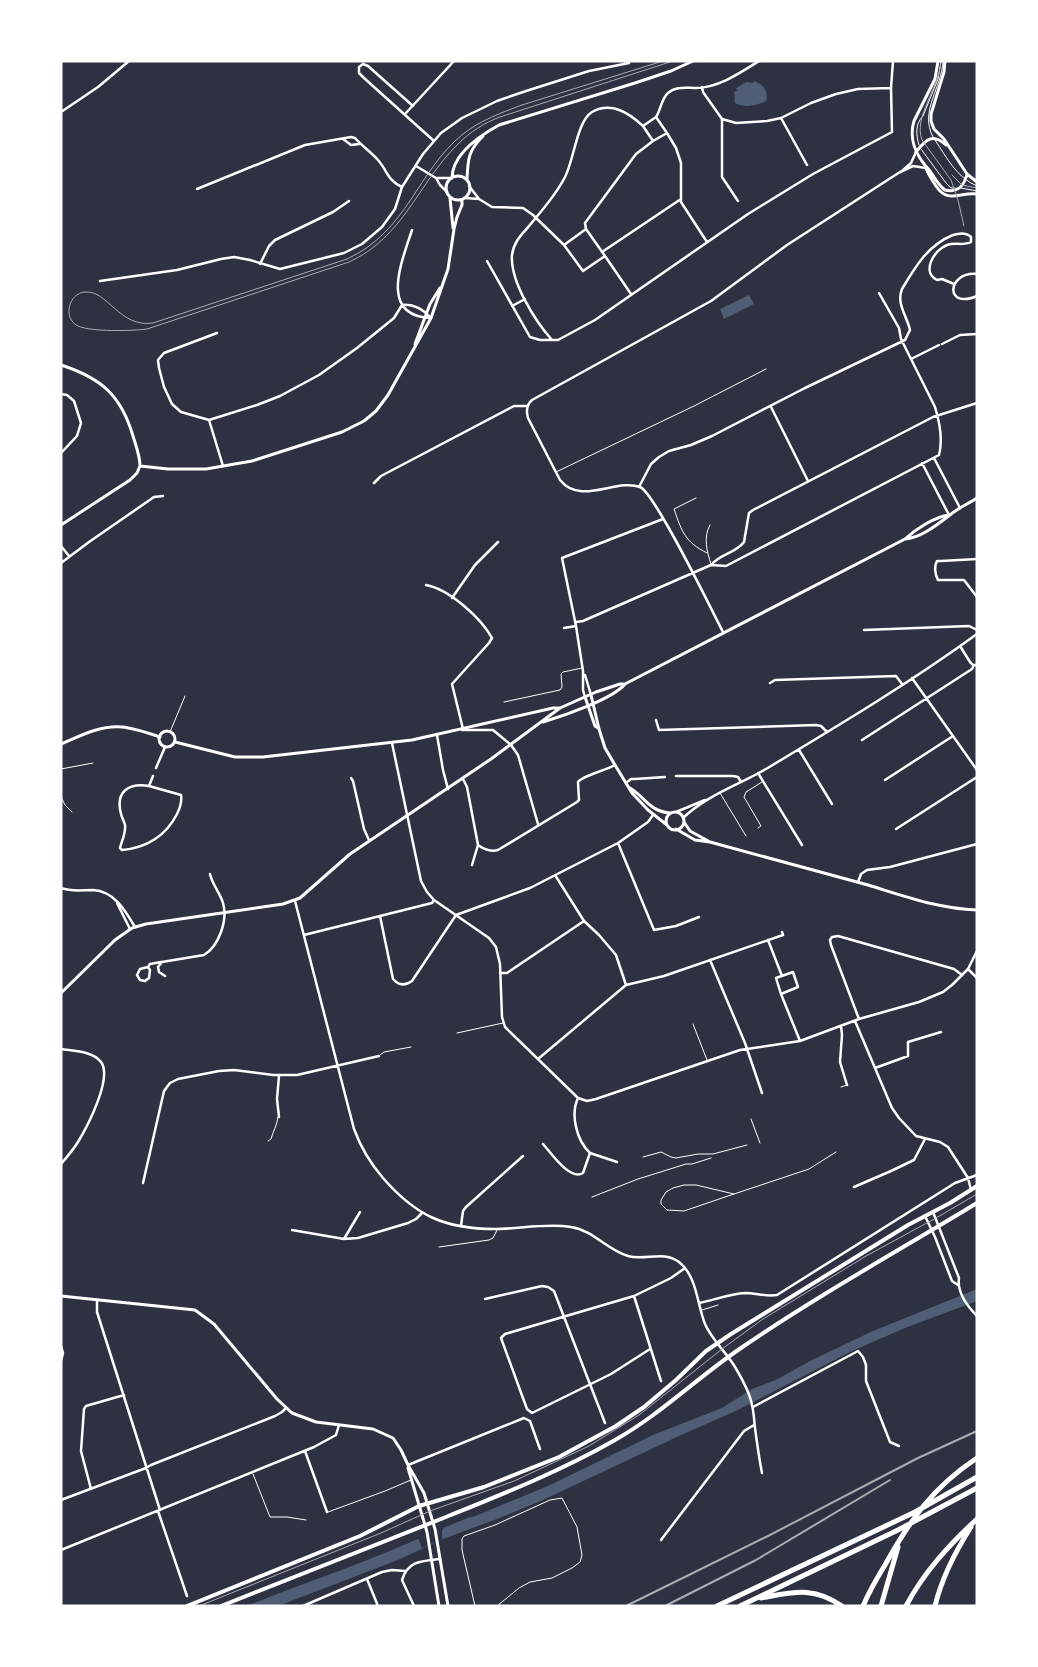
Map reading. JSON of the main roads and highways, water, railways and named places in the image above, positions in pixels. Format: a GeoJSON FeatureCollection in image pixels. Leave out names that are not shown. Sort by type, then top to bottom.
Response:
{"type":"FeatureCollection","features":[{"type":"Feature","properties":{"kind":"highway"},"geometry":{"type":"LineString","coordinates":[[863,1606],[903,1535],[922,1506],[949,1478],[977,1458]]}},
{"type":"Feature","properties":{"kind":"highway"},"geometry":{"type":"LineString","coordinates":[[717,1606],[916,1512],[977,1477]]}},
{"type":"Feature","properties":{"kind":"highway"},"geometry":{"type":"LineString","coordinates":[[740,1606],[898,1530],[977,1488]]}},
{"type":"Feature","properties":{"kind":"highway"},"geometry":{"type":"LineString","coordinates":[[906,1606],[927,1572],[977,1519]]}},
{"type":"Feature","properties":{"kind":"highway"},"geometry":{"type":"LineString","coordinates":[[935,1606],[942,1581],[950,1564],[977,1519]]}},
{"type":"Feature","properties":{"kind":"highway"},"geometry":{"type":"LineString","coordinates":[[881,1606],[895,1551]]}},
{"type":"Feature","properties":{"kind":"highway"},"geometry":{"type":"LineString","coordinates":[[753,1599],[788,1593],[811,1592],[830,1598],[842,1606]]}},
{"type":"Feature","properties":{"kind":"main road"},"geometry":{"type":"LineString","coordinates":[[187,1606],[360,1536],[419,1506],[484,1487],[559,1457],[616,1426],[644,1407],[706,1351],[718,1343],[908,1225],[977,1186]]}},
{"type":"Feature","properties":{"kind":"main road"},"geometry":{"type":"LineString","coordinates":[[221,1606],[543,1476],[616,1440],[650,1418],[728,1357],[764,1332],[833,1288],[977,1203]]}},
{"type":"Feature","properties":{"kind":"water"},"geometry":{"type":"Polygon","coordinates":[[[754,81],[764,88],[767,94],[766,101],[751,106],[742,106],[735,103],[734,92],[738,90],[735,89],[746,82],[753,83],[754,81]]]}},
{"type":"Feature","properties":{"kind":"water"},"geometry":{"type":"Polygon","coordinates":[[[749,295],[754,304],[724,319],[720,309],[749,295]]]}},
{"type":"Feature","properties":{"kind":"water"},"geometry":{"type":"Polygon","coordinates":[[[977,1289],[977,1301],[905,1328],[852,1351],[738,1410],[543,1500],[443,1539],[398,1560],[278,1606],[247,1606],[371,1559],[550,1485],[653,1435],[722,1408],[752,1389],[776,1380],[812,1360],[873,1331],[977,1289]]]}},
{"type":"Feature","properties":{"kind":"tram line"},"geometry":{"type":"LineString","coordinates":[[663,61],[522,105],[491,117],[470,129],[447,149],[411,200],[384,233],[368,247],[347,259],[153,323],[141,323],[131,320],[101,297],[85,292],[79,293],[72,301],[69,312],[70,317],[78,326],[84,328],[122,331],[147,329],[349,262],[368,251],[384,238],[397,224],[444,159],[478,128],[500,117],[673,61]]}},
{"type":"Feature","properties":{"kind":"tram line"},"geometry":{"type":"LineString","coordinates":[[941,61],[940,71],[924,111],[920,131],[922,140],[951,180],[964,226]]}},
{"type":"Feature","properties":{"kind":"tram line"},"geometry":{"type":"LineString","coordinates":[[952,175],[962,185],[977,188]]}},
{"type":"Feature","properties":{"kind":"tram line"},"geometry":{"type":"LineString","coordinates":[[199,1606],[381,1533],[430,1511],[514,1481],[589,1446],[639,1415],[763,1319],[866,1256],[977,1194]]}},
{"type":"Feature","properties":{"kind":"railway"},"geometry":{"type":"LineString","coordinates":[[626,1606],[768,1536],[918,1458],[977,1431]]}},
{"type":"Feature","properties":{"kind":"railway"},"geometry":{"type":"LineString","coordinates":[[665,1606],[756,1560],[890,1480]]}}]}
